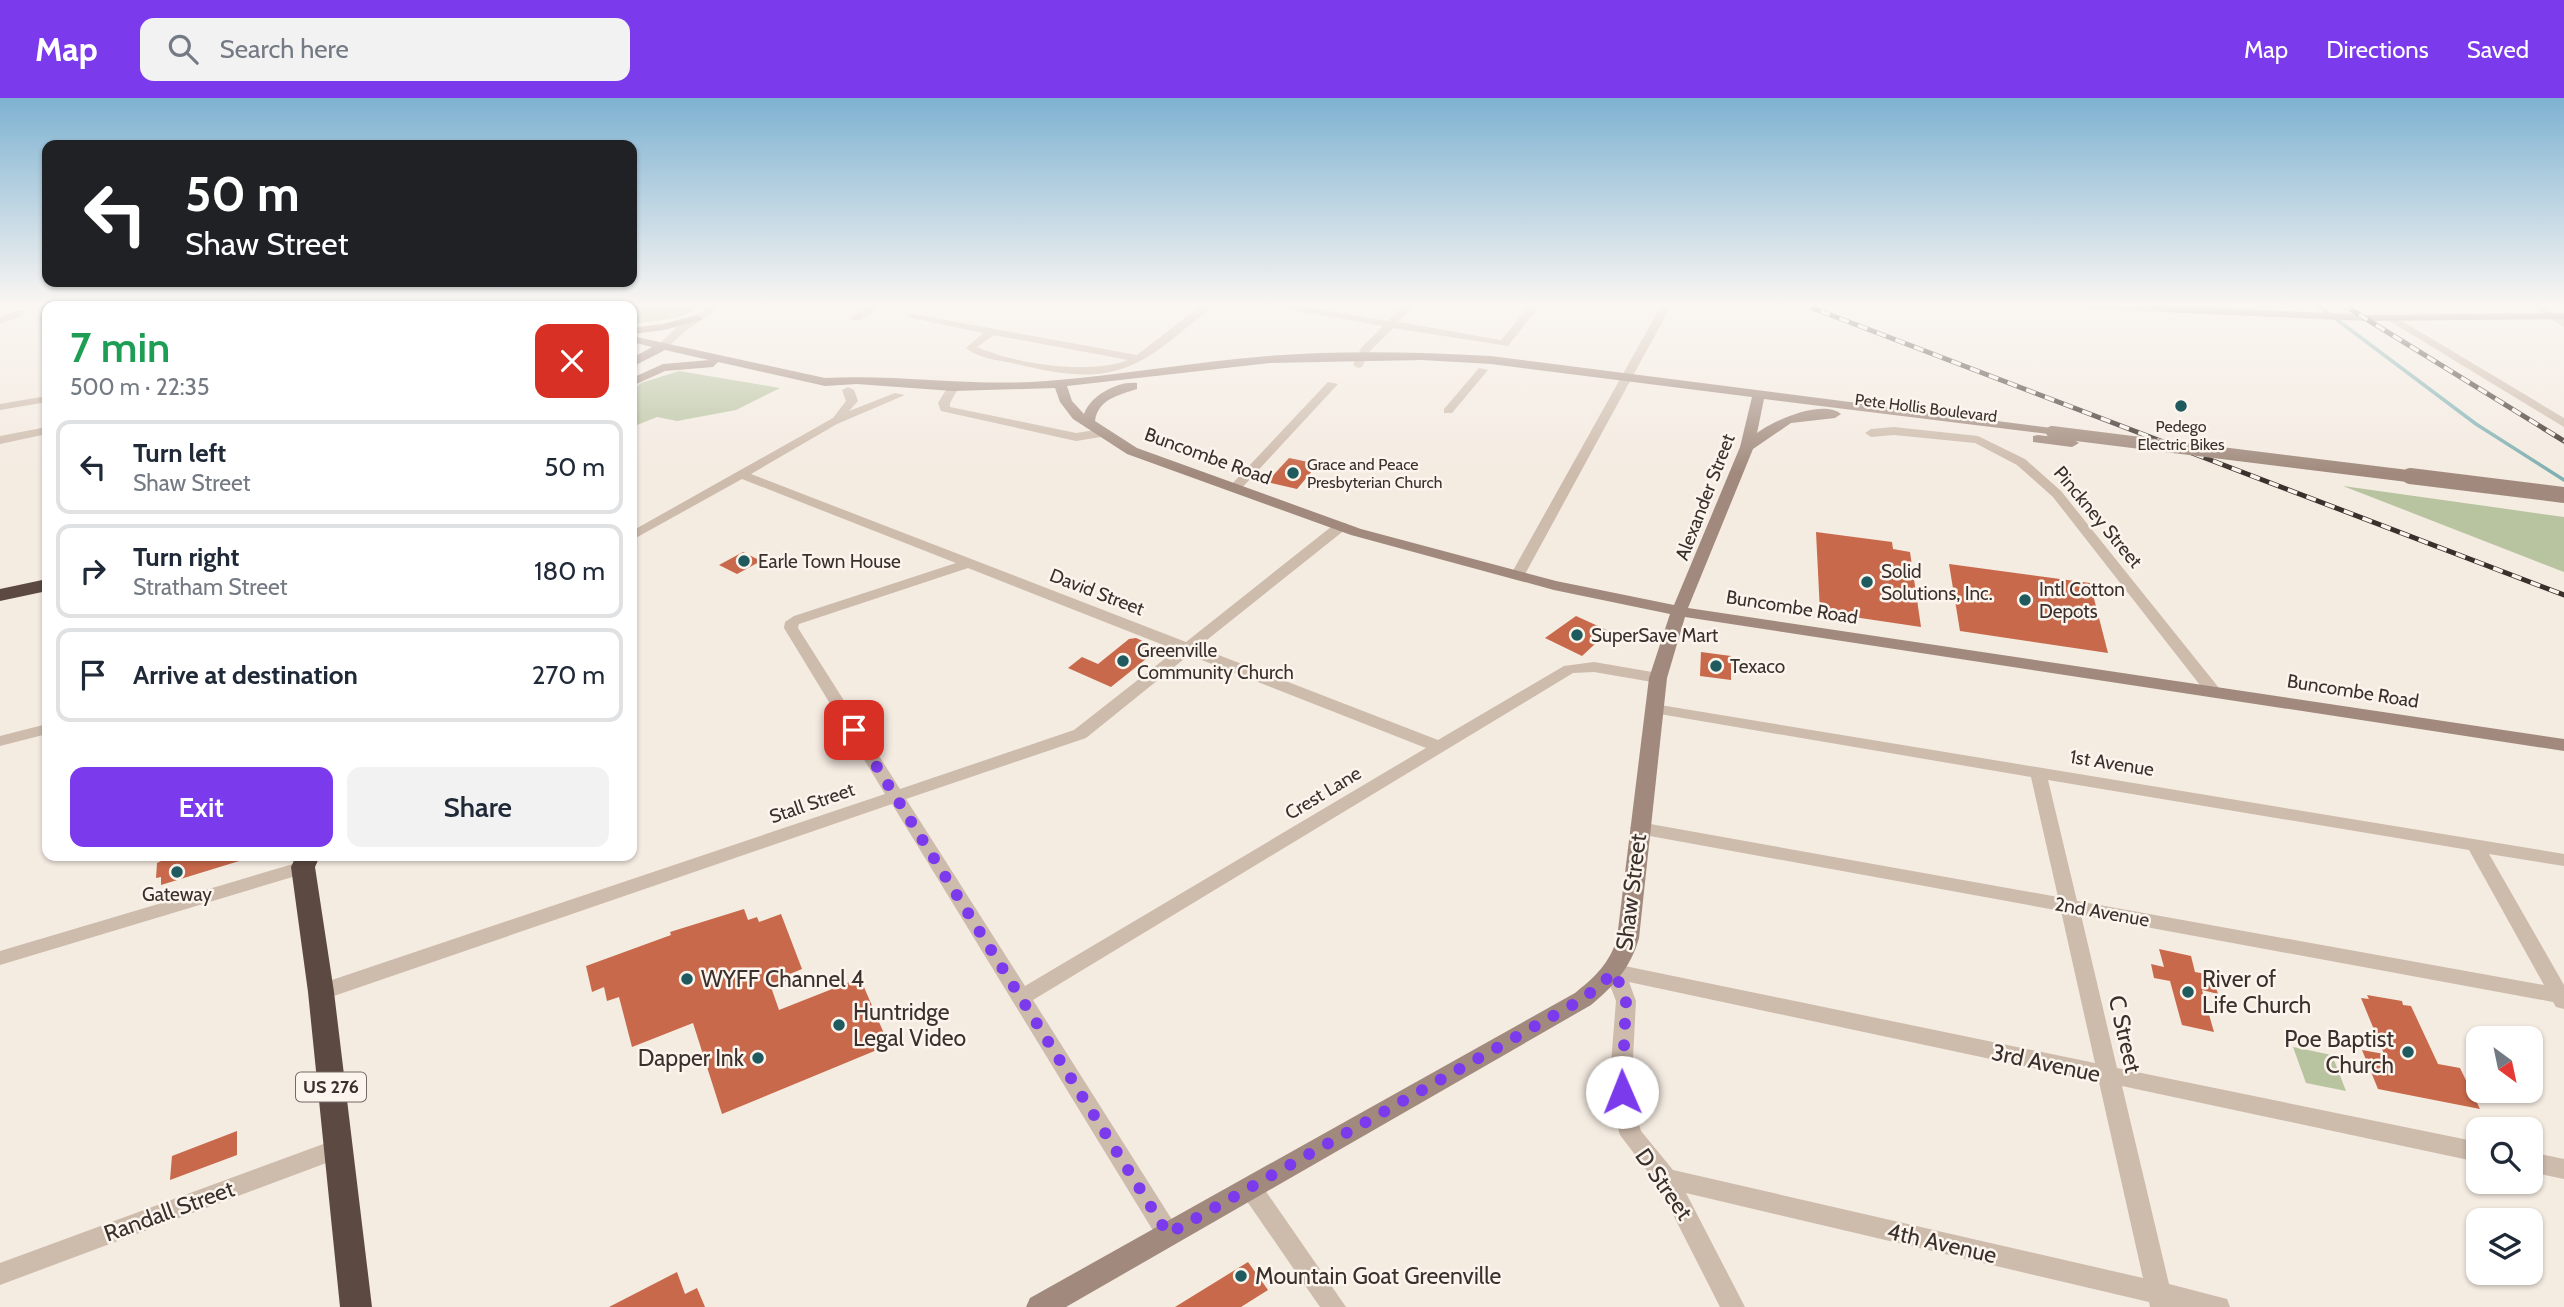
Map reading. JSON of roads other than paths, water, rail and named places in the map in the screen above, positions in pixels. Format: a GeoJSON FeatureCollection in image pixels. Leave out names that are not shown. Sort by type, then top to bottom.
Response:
{"type":"FeatureCollection","features":[{"type":"Feature","properties":{"kind":"highway"},"geometry":{"type":"LineString","coordinates":[[0,595],[42,586]]}},
{"type":"Feature","properties":{"kind":"highway","name":"US 276"},"geometry":{"type":"LineString","coordinates":[[301,861],[321,992],[356,1307]]}},
{"type":"Feature","properties":{"kind":"main road"},"geometry":{"type":"LineString","coordinates":[[637,376],[656,360]]}},
{"type":"Feature","properties":{"kind":"main road","name":"Pete Hollis Boulevard"},"geometry":{"type":"LineString","coordinates":[[1061,389],[1260,360]]}},
{"type":"Feature","properties":{"kind":"main road","name":"Pete Hollis Boulevard"},"geometry":{"type":"LineString","coordinates":[[729,361],[825,382],[848,390],[899,395],[1133,386],[1356,360]]}},
{"type":"Feature","properties":{"kind":"main road","name":"Pete Hollis Boulevard"},"geometry":{"type":"LineString","coordinates":[[1365,360],[1625,382]]}},
{"type":"Feature","properties":{"kind":"main road","name":"Pete Hollis Boulevard"},"geometry":{"type":"LineString","coordinates":[[1494,360],[1758,400],[2052,432],[2564,495]]}},
{"type":"Feature","properties":{"kind":"main road"},"geometry":{"type":"LineString","coordinates":[[637,378],[663,368],[729,361]]}},
{"type":"Feature","properties":{"kind":"main road","name":"Pete Hollis Boulevard"},"geometry":{"type":"LineString","coordinates":[[825,382],[857,380],[950,392]]}},
{"type":"Feature","properties":{"kind":"main road"},"geometry":{"type":"LineString","coordinates":[[1088,425],[1088,411],[1096,400],[1133,386]]}},
{"type":"Feature","properties":{"kind":"main road","name":"Buncombe Road"},"geometry":{"type":"LineString","coordinates":[[1061,389],[1088,425],[1132,451],[1340,526],[1517,576],[1679,611],[2564,745]]}},
{"type":"Feature","properties":{"kind":"main road","name":"Pete Hollis Boulevard"},"geometry":{"type":"LineString","coordinates":[[1758,400],[1835,414],[2564,504]]}},
{"type":"Feature","properties":{"kind":"main road","name":"Alexander Street"},"geometry":{"type":"LineString","coordinates":[[1679,611],[1747,447],[1758,400]]}},
{"type":"Feature","properties":{"kind":"main road"},"geometry":{"type":"LineString","coordinates":[[1747,447],[1775,424],[1788,418],[1835,414]]}},
{"type":"Feature","properties":{"kind":"main road","name":"Shaw Street"},"geometry":{"type":"LineString","coordinates":[[1040,1307],[1583,999],[1615,972],[1623,960],[1628,939],[1658,678],[1679,611]]}},
{"type":"Feature","properties":{"kind":"street"},"geometry":{"type":"LineString","coordinates":[[1018,360],[1072,370],[1107,369],[1134,360]]}},
{"type":"Feature","properties":{"kind":"street"},"geometry":{"type":"LineString","coordinates":[[1517,576],[1636,360]]}},
{"type":"Feature","properties":{"kind":"street"},"geometry":{"type":"LineString","coordinates":[[2461,360],[2564,423]]}},
{"type":"Feature","properties":{"kind":"street"},"geometry":{"type":"LineString","coordinates":[[1448,411],[1482,370]]}},
{"type":"Feature","properties":{"kind":"street"},"geometry":{"type":"LineString","coordinates":[[1235,488],[1332,384]]}},
{"type":"Feature","properties":{"kind":"street"},"geometry":{"type":"LineString","coordinates":[[832,422],[850,405],[848,390]]}},
{"type":"Feature","properties":{"kind":"street"},"geometry":{"type":"LineString","coordinates":[[950,392],[943,406],[945,409],[1076,437],[1101,433]]}},
{"type":"Feature","properties":{"kind":"street"},"geometry":{"type":"LineString","coordinates":[[637,533],[832,422],[899,395]]}},
{"type":"Feature","properties":{"kind":"street"},"geometry":{"type":"LineString","coordinates":[[0,407],[42,400]]}},
{"type":"Feature","properties":{"kind":"street"},"geometry":{"type":"LineString","coordinates":[[0,440],[42,431]]}},
{"type":"Feature","properties":{"kind":"street","name":"Pinckney Street"},"geometry":{"type":"LineString","coordinates":[[1871,433],[1895,431],[1978,440],[2021,462],[2057,494],[2213,691]]}},
{"type":"Feature","properties":{"kind":"street","name":"David Street"},"geometry":{"type":"LineString","coordinates":[[740,474],[1440,747]]}},
{"type":"Feature","properties":{"kind":"street","name":"Stall Street"},"geometry":{"type":"LineString","coordinates":[[321,992],[1080,734],[1340,526]]}},
{"type":"Feature","properties":{"kind":"street"},"geometry":{"type":"LineString","coordinates":[[969,563],[792,622],[791,628],[1168,1234]]}},
{"type":"Feature","properties":{"kind":"street","name":"Crest Lane"},"geometry":{"type":"LineString","coordinates":[[1021,998],[1574,667],[1594,667],[1658,678]]}},
{"type":"Feature","properties":{"kind":"street","name":"1st Avenue"},"geometry":{"type":"LineString","coordinates":[[1654,709],[2564,860]]}},
{"type":"Feature","properties":{"kind":"street"},"geometry":{"type":"LineString","coordinates":[[0,741],[42,730]]}},
{"type":"Feature","properties":{"kind":"street","name":"C Street"},"geometry":{"type":"LineString","coordinates":[[2038,772],[2160,1300]]}},
{"type":"Feature","properties":{"kind":"street","name":"2nd Avenue"},"geometry":{"type":"LineString","coordinates":[[1639,828],[2562,998]]}},
{"type":"Feature","properties":{"kind":"street"},"geometry":{"type":"LineString","coordinates":[[2475,845],[2562,998]]}},
{"type":"Feature","properties":{"kind":"street"},"geometry":{"type":"LineString","coordinates":[[0,958],[295,861]]}},
{"type":"Feature","properties":{"kind":"street","name":"3rd Avenue"},"geometry":{"type":"LineString","coordinates":[[1615,972],[2466,1150]]}},
{"type":"Feature","properties":{"kind":"street","name":"D Street"},"geometry":{"type":"LineString","coordinates":[[1615,972],[1626,1001],[1621,1057],[1623,1108],[1637,1147],[1666,1178],[1733,1307]]}},
{"type":"Feature","properties":{"kind":"street","name":"Randall Street"},"geometry":{"type":"LineString","coordinates":[[0,1274],[337,1149]]}},
{"type":"Feature","properties":{"kind":"street"},"geometry":{"type":"LineString","coordinates":[[2543,1165],[2564,1169]]}},
{"type":"Feature","properties":{"kind":"street","name":"4th Avenue"},"geometry":{"type":"LineString","coordinates":[[1666,1178],[2160,1300],[2218,1307]]}},
{"type":"Feature","properties":{"kind":"street"},"geometry":{"type":"LineString","coordinates":[[1250,1187],[1334,1307]]}},
{"type":"Feature","properties":{"kind":"waterway"},"geometry":{"type":"LineString","coordinates":[[2391,360],[2476,424],[2564,480]]}},
{"type":"Feature","properties":{"kind":"railway"},"geometry":{"type":"LineString","coordinates":[[1950,360],[2564,595]]}},
{"type":"Feature","properties":{"kind":"railway"},"geometry":{"type":"LineString","coordinates":[[2433,360],[2564,441]]}},
{"type":"Feature","properties":{"kind":"place","name":"Pedego Electric Bikes"},"geometry":{"type":"Point","coordinates":[2181,406]}},
{"type":"Feature","properties":{"kind":"place","name":"Grace and Peace Presbyterian Church"},"geometry":{"type":"Point","coordinates":[1293,473]}},
{"type":"Feature","properties":{"kind":"place","name":"Earle Town House"},"geometry":{"type":"Point","coordinates":[744,561]}},
{"type":"Feature","properties":{"kind":"place","name":"Solid Solutions, Inc."},"geometry":{"type":"Point","coordinates":[1867,582]}},
{"type":"Feature","properties":{"kind":"place","name":"Intl Cotton Depots"},"geometry":{"type":"Point","coordinates":[2025,600]}},
{"type":"Feature","properties":{"kind":"place","name":"SuperSave Mart"},"geometry":{"type":"Point","coordinates":[1577,635]}},
{"type":"Feature","properties":{"kind":"place","name":"Greenville Community Church"},"geometry":{"type":"Point","coordinates":[1123,661]}},
{"type":"Feature","properties":{"kind":"place","name":"Texaco"},"geometry":{"type":"Point","coordinates":[1716,666]}},
{"type":"Feature","properties":{"kind":"place","name":"Gateway"},"geometry":{"type":"Point","coordinates":[177,872]}},
{"type":"Feature","properties":{"kind":"place","name":"WYFF Channel 4"},"geometry":{"type":"Point","coordinates":[687,979]}},
{"type":"Feature","properties":{"kind":"place","name":"River of Life Church"},"geometry":{"type":"Point","coordinates":[2188,992]}},
{"type":"Feature","properties":{"kind":"place","name":"Huntridge Legal Video"},"geometry":{"type":"Point","coordinates":[839,1025]}},
{"type":"Feature","properties":{"kind":"place","name":"Poe Baptist Church"},"geometry":{"type":"Point","coordinates":[2408,1052]}},
{"type":"Feature","properties":{"kind":"place","name":"Dapper Ink"},"geometry":{"type":"Point","coordinates":[758,1058]}},
{"type":"Feature","properties":{"kind":"place","name":"Mountain Goat Greenville"},"geometry":{"type":"Point","coordinates":[1241,1276]}}]}
